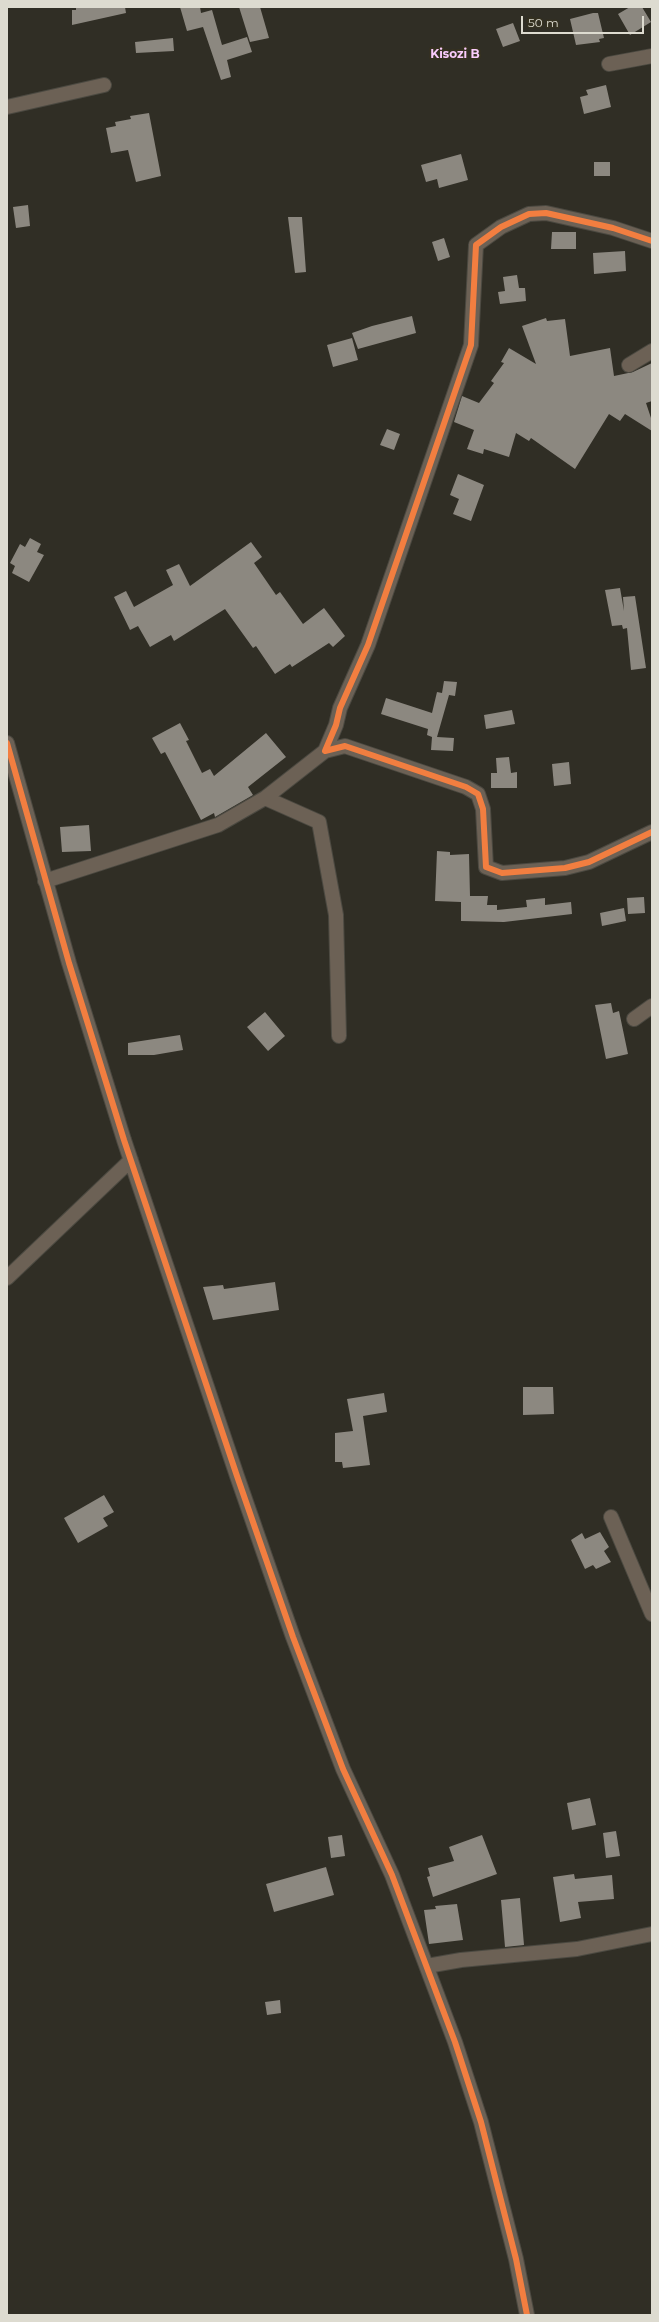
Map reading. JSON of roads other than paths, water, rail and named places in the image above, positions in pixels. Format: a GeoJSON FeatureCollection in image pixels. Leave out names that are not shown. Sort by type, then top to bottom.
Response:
{"type":"FeatureCollection","features":[{"type":"Feature","properties":{"kind":"street"},"geometry":{"type":"LineString","coordinates":[[609,64],[652,56]]}},
{"type":"Feature","properties":{"kind":"street"},"geometry":{"type":"LineString","coordinates":[[7,107],[104,85]]}},
{"type":"Feature","properties":{"kind":"street"},"geometry":{"type":"LineString","coordinates":[[325,751],[336,725],[340,708],[368,645],[471,345],[476,245],[501,227],[530,214],[546,213],[613,228],[652,240]]}},
{"type":"Feature","properties":{"kind":"street"},"geometry":{"type":"LineString","coordinates":[[629,365],[652,351]]}},
{"type":"Feature","properties":{"kind":"street"},"geometry":{"type":"LineString","coordinates":[[7,743],[45,881],[131,1160],[293,1637],[343,1769],[392,1875],[428,1966],[455,2042],[481,2122],[516,2259],[527,2315]]}},
{"type":"Feature","properties":{"kind":"street"},"geometry":{"type":"LineString","coordinates":[[45,881],[218,825],[265,798],[325,751],[346,746],[466,787],[478,794],[483,809],[486,867],[502,873],[565,868],[589,862],[652,832]]}},
{"type":"Feature","properties":{"kind":"street"},"geometry":{"type":"LineString","coordinates":[[265,798],[319,822],[336,915],[340,1036]]}},
{"type":"Feature","properties":{"kind":"street"},"geometry":{"type":"LineString","coordinates":[[634,1019],[652,1006]]}},
{"type":"Feature","properties":{"kind":"street"},"geometry":{"type":"LineString","coordinates":[[7,1278],[131,1160]]}},
{"type":"Feature","properties":{"kind":"street"},"geometry":{"type":"LineString","coordinates":[[611,1517],[652,1614]]}},
{"type":"Feature","properties":{"kind":"street"},"geometry":{"type":"LineString","coordinates":[[428,1966],[461,1960],[577,1949],[652,1934]]}},
{"type":"Feature","properties":{"kind":"district","name":"Kisozi B"},"geometry":{"type":"Point","coordinates":[455,54]}}]}
